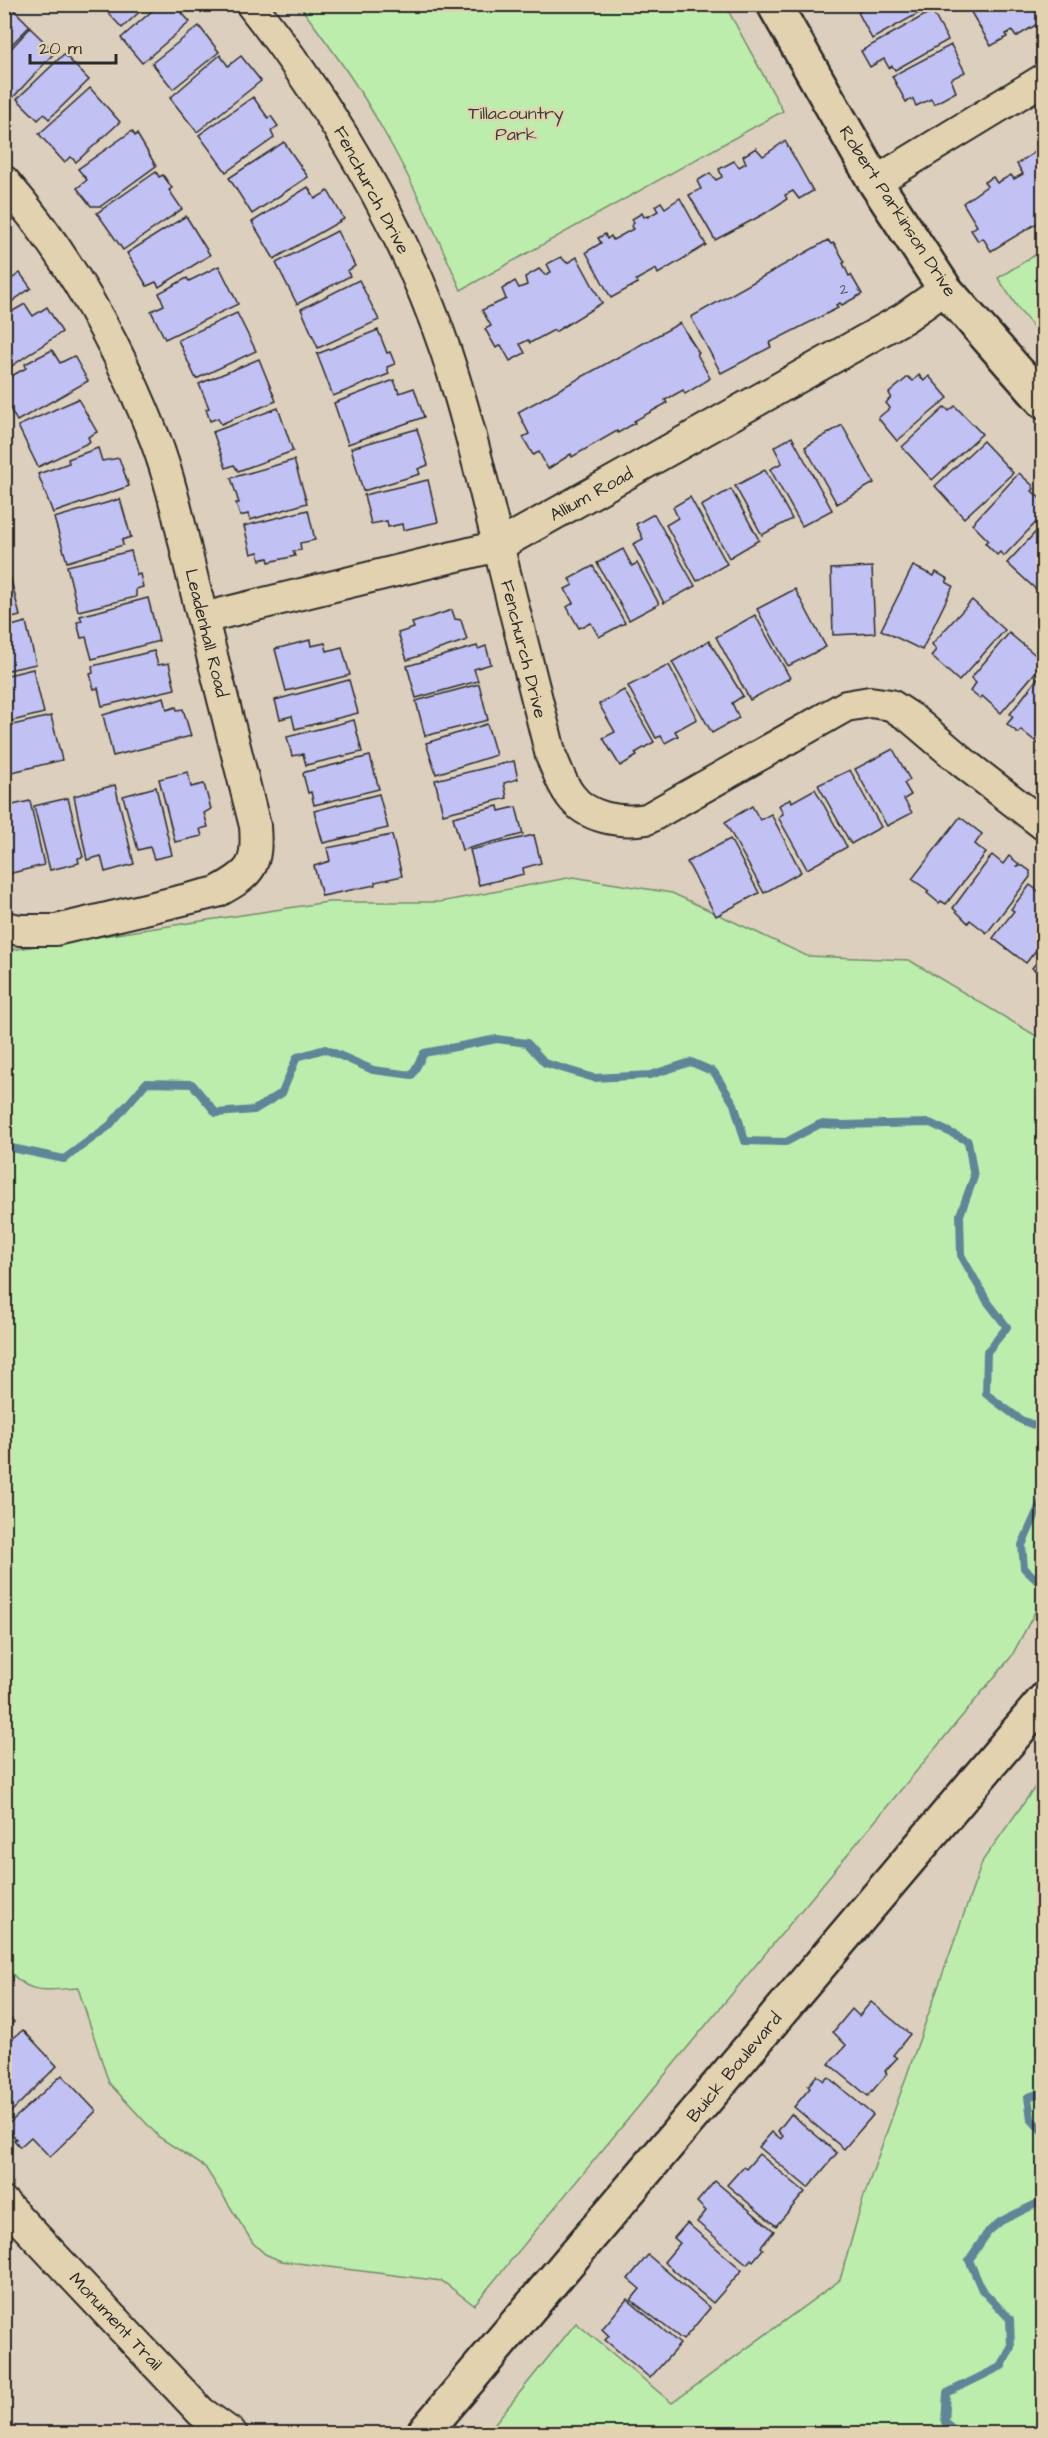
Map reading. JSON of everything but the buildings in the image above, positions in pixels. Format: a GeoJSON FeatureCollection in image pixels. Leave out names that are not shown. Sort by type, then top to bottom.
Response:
{"type":"FeatureCollection","features":[{"type":"Feature","properties":{"kind":"street","name":"Fenchurch Drive"},"geometry":{"type":"LineString","coordinates":[[251,4],[321,98],[355,155],[410,262],[445,350],[460,400],[551,756],[570,796],[609,820],[629,822],[647,819],[846,706],[870,702],[891,705],[911,718],[965,764],[1044,825]]}},
{"type":"Feature","properties":{"kind":"street","name":"Robert Parkinson Drive"},"geometry":{"type":"LineString","coordinates":[[774,4],[875,182],[945,289],[1044,402]]}},
{"type":"Feature","properties":{"kind":"street"},"geometry":{"type":"LineString","coordinates":[[875,182],[1044,79]]}},
{"type":"Feature","properties":{"kind":"street","name":"Leadenhall Road"},"geometry":{"type":"LineString","coordinates":[[4,182],[66,264],[102,324],[135,392],[167,476],[255,826],[257,853],[251,866],[239,880],[217,892],[56,930],[20,930],[4,927]]}},
{"type":"Feature","properties":{"kind":"street","name":"Allium Road"},"geometry":{"type":"LineString","coordinates":[[203,618],[498,546],[904,318],[945,289]]}},
{"type":"Feature","properties":{"kind":"street","name":"Buick Boulevard"},"geometry":{"type":"LineString","coordinates":[[423,2433],[1044,1700]]}},
{"type":"Feature","properties":{"kind":"street","name":"Monument Trail"},"geometry":{"type":"LineString","coordinates":[[4,2203],[201,2412],[232,2433]]}},
{"type":"Feature","properties":{"kind":"green space","name":"Tillacountry Park"},"geometry":{"type":"Polygon","coordinates":[[[299,5],[725,5],[783,111],[461,290],[415,189],[374,114],[299,5]]]}},
{"type":"Feature","properties":{"kind":"green space"},"geometry":{"type":"Polygon","coordinates":[[[1043,250],[1043,338],[1020,311],[998,278],[1043,250]]]}},
{"type":"Feature","properties":{"kind":"green space"},"geometry":{"type":"Polygon","coordinates":[[[573,877],[672,893],[807,956],[909,960],[1043,1040],[1043,1597],[1011,1657],[474,2305],[442,2281],[281,2261],[265,2254],[253,2243],[205,2167],[159,2137],[109,2083],[78,1988],[37,1989],[21,1982],[5,1965],[4,951],[328,902],[440,902],[573,877]]]}},
{"type":"Feature","properties":{"kind":"green space"},"geometry":{"type":"Polygon","coordinates":[[[1043,1776],[1043,2433],[487,2433],[576,2323],[672,2403],[840,2280],[863,2199],[983,1860],[1043,1776]]]}},
{"type":"Feature","properties":{"kind":"waterway"},"geometry":{"type":"LineString","coordinates":[[4,1144],[7,1147],[64,1159],[109,1126],[146,1083],[192,1084],[216,1113],[254,1110],[282,1093],[297,1057],[325,1049],[373,1070],[412,1075],[424,1053],[497,1039],[527,1043],[545,1063],[594,1078],[650,1075],[691,1062],[714,1072],[734,1104],[745,1141],[786,1142],[820,1124],[930,1123],[968,1141],[974,1177],[960,1215],[961,1255],[987,1301],[1007,1327],[987,1352],[986,1394],[1021,1420],[1044,1429]]}},
{"type":"Feature","properties":{"kind":"waterway"},"geometry":{"type":"LineString","coordinates":[[1044,1496],[1022,1545],[1024,1568],[1044,1587]]}},
{"type":"Feature","properties":{"kind":"waterway"},"geometry":{"type":"LineString","coordinates":[[1044,2092],[1028,2097],[1031,2119],[1044,2133]]}},
{"type":"Feature","properties":{"kind":"waterway"},"geometry":{"type":"LineString","coordinates":[[959,2434],[945,2422],[947,2393],[1002,2366],[1011,2347],[1010,2319],[982,2290],[969,2260],[988,2232],[1001,2221],[1044,2200]]}}]}
